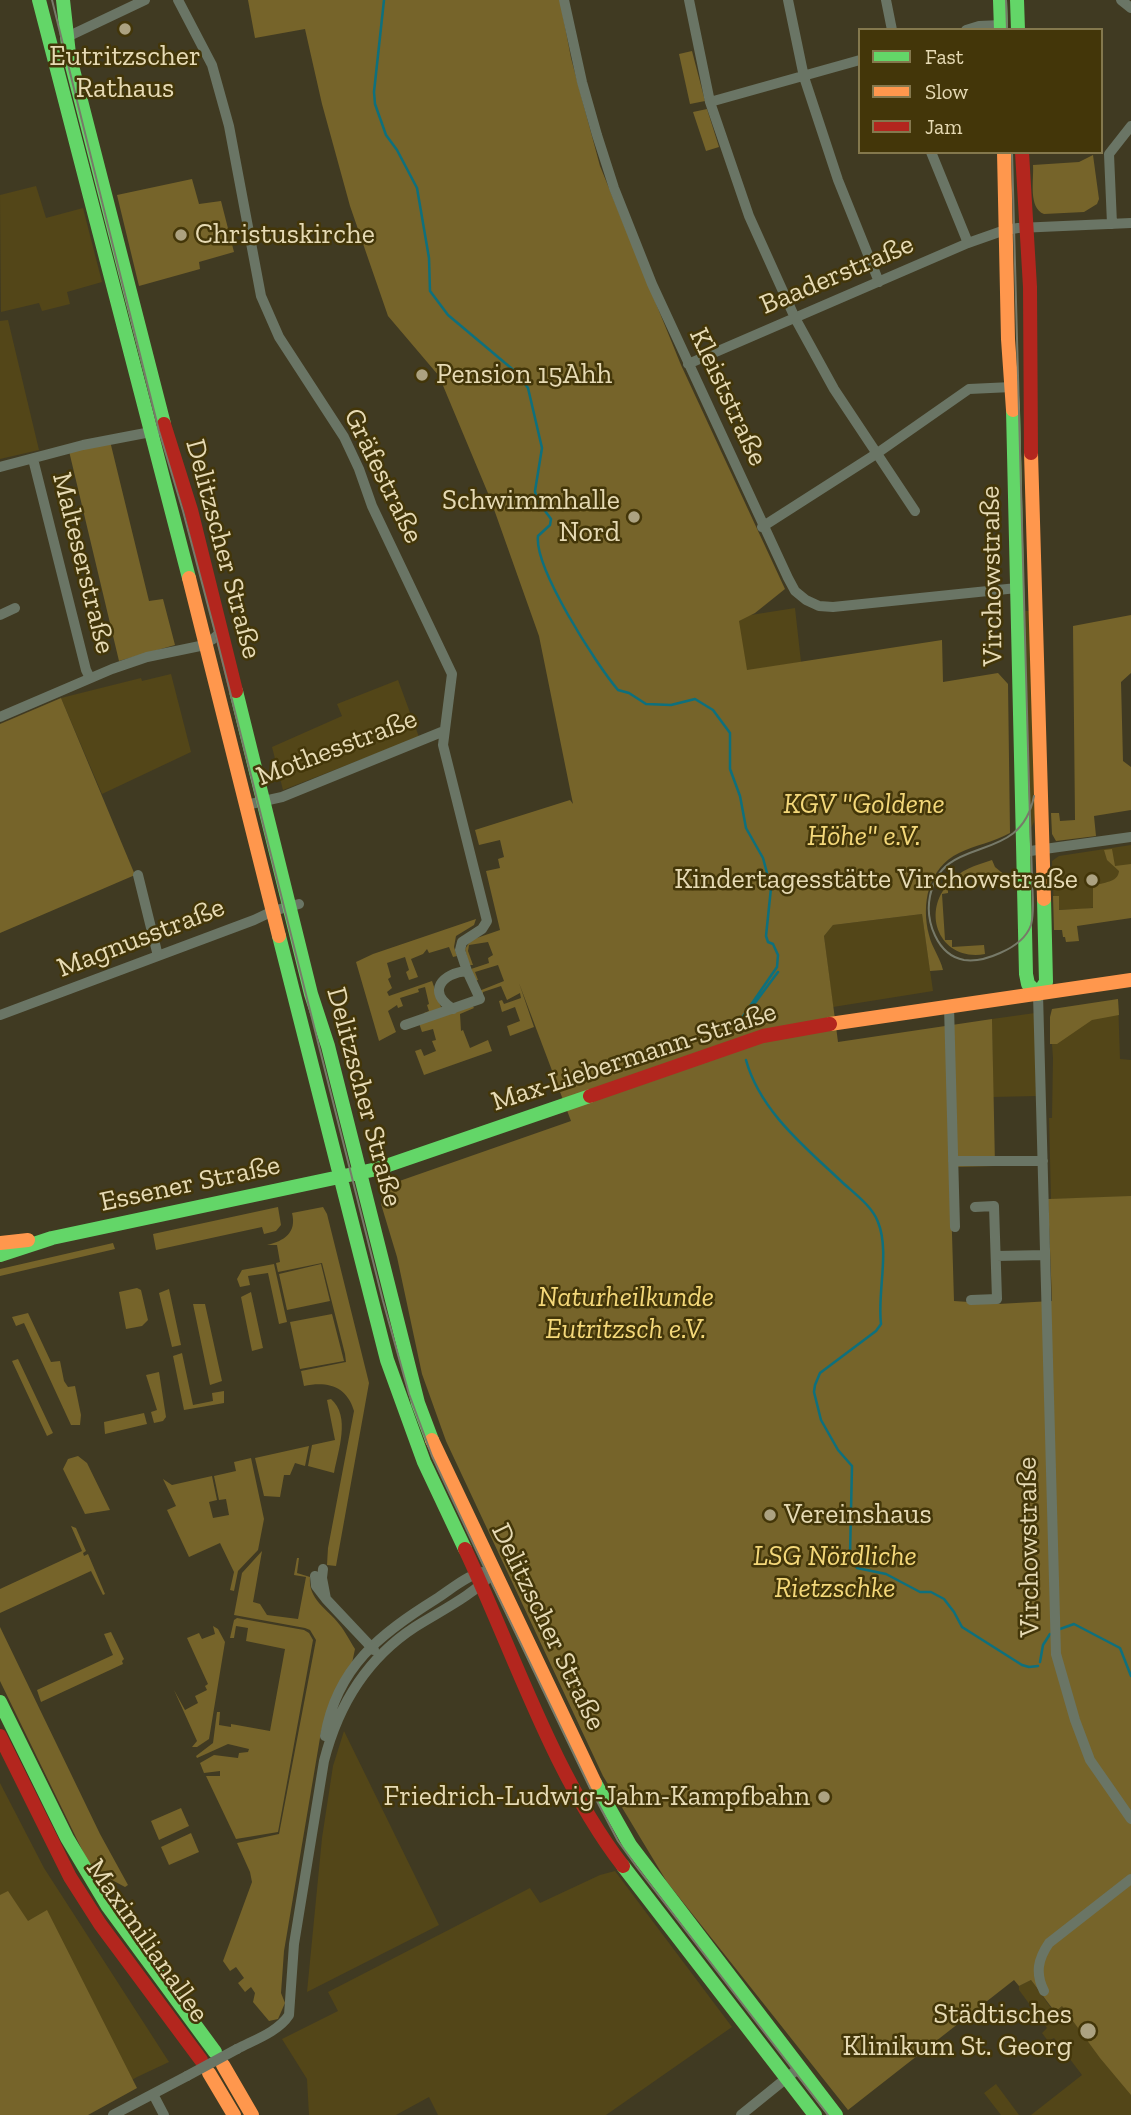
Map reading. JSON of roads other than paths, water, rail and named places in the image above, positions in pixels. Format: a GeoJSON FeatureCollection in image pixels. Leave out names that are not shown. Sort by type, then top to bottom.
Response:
{"type":"FeatureCollection","features":[{"type":"Feature","properties":{"kind":"main road","name":"Delitzscher Straße"},"geometry":{"type":"LineString","coordinates":[[39,0],[206,643],[339,1177],[387,1360],[406,1417],[545,1728],[599,1831],[815,2115]]}},
{"type":"Feature","properties":{"kind":"main road","name":"Delitzscher Straße"},"geometry":{"type":"LineString","coordinates":[[63,0],[69,54],[88,131],[157,402],[184,483],[262,802],[294,905],[418,1403],[436,1451],[592,1777],[630,1845],[836,2115]]}},
{"type":"Feature","properties":{"kind":"main road"},"geometry":{"type":"LineString","coordinates":[[1000,0],[1001,28]]}},
{"type":"Feature","properties":{"kind":"main road"},"geometry":{"type":"LineString","coordinates":[[1017,0],[1018,28]]}},
{"type":"Feature","properties":{"kind":"main road","name":"Virchowstraße"},"geometry":{"type":"LineString","coordinates":[[1003,154],[1008,339],[1012,387],[1027,980],[1038,993],[1046,982],[1046,977],[1027,228],[1022,154]]}},
{"type":"Feature","properties":{"kind":"main road","name":"Max-Liebermann-Straße"},"geometry":{"type":"LineString","coordinates":[[339,1177],[392,1164],[763,1036],[1131,980]]}},
{"type":"Feature","properties":{"kind":"main road","name":"Essener Straße"},"geometry":{"type":"LineString","coordinates":[[0,1255],[52,1238],[339,1177]]}},
{"type":"Feature","properties":{"kind":"main road","name":"Essener Straße"},"geometry":{"type":"LineString","coordinates":[[0,1242],[52,1238]]}},
{"type":"Feature","properties":{"kind":"main road"},"geometry":{"type":"LineString","coordinates":[[0,1702],[67,1838],[107,1905],[215,2052]]}},
{"type":"Feature","properties":{"kind":"main road","name":"Maximilianallee"},"geometry":{"type":"LineString","coordinates":[[0,1736],[70,1877],[100,1924],[201,2060]]}},
{"type":"Feature","properties":{"kind":"main road"},"geometry":{"type":"LineString","coordinates":[[223,2065],[252,2115]]}},
{"type":"Feature","properties":{"kind":"main road"},"geometry":{"type":"LineString","coordinates":[[209,2073],[234,2115]]}},
{"type":"Feature","properties":{"kind":"street"},"geometry":{"type":"LineString","coordinates":[[67,37],[145,0]]}},
{"type":"Feature","properties":{"kind":"street","name":"Gräfestraße"},"geometry":{"type":"LineString","coordinates":[[178,0],[212,65],[229,125],[261,296],[279,337],[344,437],[372,506],[452,674],[443,745],[487,921],[482,929],[462,942],[460,950],[480,999],[405,1026]]}},
{"type":"Feature","properties":{"kind":"street","name":"Kleiststraße"},"geometry":{"type":"LineString","coordinates":[[564,0],[582,82],[614,188],[652,284],[762,527],[795,591],[819,606],[833,607],[1017,588]]}},
{"type":"Feature","properties":{"kind":"street"},"geometry":{"type":"LineString","coordinates":[[689,0],[710,102],[749,216],[795,318],[834,389],[915,511]]}},
{"type":"Feature","properties":{"kind":"street"},"geometry":{"type":"LineString","coordinates":[[788,0],[804,77],[838,180],[879,282]]}},
{"type":"Feature","properties":{"kind":"street"},"geometry":{"type":"LineString","coordinates":[[886,0],[892,28]]}},
{"type":"Feature","properties":{"kind":"street"},"geometry":{"type":"LineString","coordinates":[[1121,0],[1131,8]]}},
{"type":"Feature","properties":{"kind":"street"},"geometry":{"type":"LineString","coordinates":[[972,28],[1001,28]]}},
{"type":"Feature","properties":{"kind":"street"},"geometry":{"type":"LineString","coordinates":[[710,102],[858,61]]}},
{"type":"Feature","properties":{"kind":"street"},"geometry":{"type":"LineString","coordinates":[[1112,224],[1110,155],[1131,125]]}},
{"type":"Feature","properties":{"kind":"street"},"geometry":{"type":"LineString","coordinates":[[932,154],[968,243]]}},
{"type":"Feature","properties":{"kind":"street","name":"Baaderstraße"},"geometry":{"type":"LineString","coordinates":[[688,364],[968,243],[1005,230],[1131,223]]}},
{"type":"Feature","properties":{"kind":"street"},"geometry":{"type":"LineString","coordinates":[[762,527],[876,454],[969,389],[1012,387]]}},
{"type":"Feature","properties":{"kind":"street"},"geometry":{"type":"LineString","coordinates":[[0,467],[83,445],[166,429]]}},
{"type":"Feature","properties":{"kind":"street","name":"Malteserstraße"},"geometry":{"type":"LineString","coordinates":[[33,459],[90,678]]}},
{"type":"Feature","properties":{"kind":"street"},"geometry":{"type":"LineString","coordinates":[[0,615],[15,608]]}},
{"type":"Feature","properties":{"kind":"street"},"geometry":{"type":"LineString","coordinates":[[0,717],[147,657],[167,655],[206,643],[222,631]]}},
{"type":"Feature","properties":{"kind":"street","name":"Mothesstraße"},"geometry":{"type":"LineString","coordinates":[[246,805],[282,797],[444,731]]}},
{"type":"Feature","properties":{"kind":"street"},"geometry":{"type":"LineString","coordinates":[[1024,852],[1131,837]]}},
{"type":"Feature","properties":{"kind":"street"},"geometry":{"type":"LineString","coordinates":[[138,875],[158,956]]}},
{"type":"Feature","properties":{"kind":"street","name":"Magnusstraße"},"geometry":{"type":"LineString","coordinates":[[0,1015],[294,905]]}},
{"type":"Feature","properties":{"kind":"street"},"geometry":{"type":"LineString","coordinates":[[453,1009],[443,1002],[438,990],[439,984],[443,979],[467,971]]}},
{"type":"Feature","properties":{"kind":"street","name":"Virchowstraße"},"geometry":{"type":"LineString","coordinates":[[1038,993],[1055,1641],[1058,1667],[1090,1760],[1131,1819]]}},
{"type":"Feature","properties":{"kind":"street"},"geometry":{"type":"LineString","coordinates":[[949,1006],[955,1227]]}},
{"type":"Feature","properties":{"kind":"street"},"geometry":{"type":"LineString","coordinates":[[953,1161],[1043,1161]]}},
{"type":"Feature","properties":{"kind":"street"},"geometry":{"type":"LineString","coordinates":[[971,1300],[997,1299],[994,1206],[975,1207]]}},
{"type":"Feature","properties":{"kind":"street"},"geometry":{"type":"LineString","coordinates":[[996,1256],[1045,1255]]}},
{"type":"Feature","properties":{"kind":"street"},"geometry":{"type":"LineString","coordinates":[[324,1761],[328,1721],[344,1681],[370,1647],[393,1626],[494,1572]]}},
{"type":"Feature","properties":{"kind":"street"},"geometry":{"type":"LineString","coordinates":[[319,1573],[316,1586],[379,1656]]}},
{"type":"Feature","properties":{"kind":"street"},"geometry":{"type":"LineString","coordinates":[[113,2115],[284,2024],[289,2015],[294,1944],[324,1761],[331,1734],[349,1694],[379,1656],[478,1580]]}},
{"type":"Feature","properties":{"kind":"street"},"geometry":{"type":"LineString","coordinates":[[1044,1991],[1038,1968],[1049,1942],[1131,1879]]}},
{"type":"Feature","properties":{"kind":"street"},"geometry":{"type":"LineString","coordinates":[[741,2115],[799,2068]]}},
{"type":"Feature","properties":{"kind":"street"},"geometry":{"type":"LineString","coordinates":[[153,2094],[163,2115]]}},
{"type":"Feature","properties":{"kind":"waterway"},"geometry":{"type":"LineString","coordinates":[[384,0],[375,104],[386,135],[417,188],[429,258],[430,291],[448,315],[517,373],[528,388],[542,448],[535,491],[537,500],[551,519],[550,525],[538,536],[539,551],[556,592],[582,638],[618,690],[629,693],[646,704],[671,705],[695,699],[713,710],[730,733],[730,769],[740,796],[746,828],[763,858],[771,888],[766,936],[778,955],[777,967],[737,1025]]}},
{"type":"Feature","properties":{"kind":"waterway"},"geometry":{"type":"LineString","coordinates":[[746,1015],[778,972]]}},
{"type":"Feature","properties":{"kind":"waterway"},"geometry":{"type":"LineString","coordinates":[[746,1060],[762,1096],[773,1112],[799,1141],[867,1205],[878,1222],[881,1234],[881,1324],[876,1331],[820,1373],[814,1392],[821,1420],[838,1450],[852,1466],[850,1555],[857,1568],[886,1574],[920,1592],[931,1592],[944,1599],[962,1627],[1022,1665],[1038,1666]]}},
{"type":"Feature","properties":{"kind":"waterway"},"geometry":{"type":"LineString","coordinates":[[1060,1629],[1074,1624],[1120,1648],[1131,1676]]}},
{"type":"Feature","properties":{"kind":"waterway"},"geometry":{"type":"LineString","coordinates":[[1040,1662],[1043,1645],[1050,1634]]}},
{"type":"Feature","properties":{"kind":"tram line"},"geometry":{"type":"LineString","coordinates":[[52,0],[159,431],[216,636],[383,1301],[409,1394],[432,1456],[590,1788],[618,1841],[828,2115]]}},
{"type":"Feature","properties":{"kind":"tram line"},"geometry":{"type":"LineString","coordinates":[[1006,0],[1007,28]]}},
{"type":"Feature","properties":{"kind":"tram line"},"geometry":{"type":"LineString","coordinates":[[1012,154],[1030,807]]}},
{"type":"Feature","properties":{"kind":"tram line"},"geometry":{"type":"LineString","coordinates":[[1030,807],[1034,796]]}},
{"type":"Feature","properties":{"kind":"tram line"},"geometry":{"type":"LineString","coordinates":[[1030,807],[1033,901],[1031,925],[1019,942],[992,956],[978,960],[955,957],[940,944],[931,926],[930,896],[938,876],[950,863],[1014,833],[1026,818],[1030,807]]}},
{"type":"Feature","properties":{"kind":"place","name":"Eutritzscher Rathaus"},"geometry":{"type":"Point","coordinates":[125,29]}},
{"type":"Feature","properties":{"kind":"place","name":"Christuskirche"},"geometry":{"type":"Point","coordinates":[181,235]}},
{"type":"Feature","properties":{"kind":"place","name":"Pension 15Ahh"},"geometry":{"type":"Point","coordinates":[422,375]}},
{"type":"Feature","properties":{"kind":"place","name":"Schwimmhalle Nord"},"geometry":{"type":"Point","coordinates":[634,517]}},
{"type":"Feature","properties":{"kind":"place","name":"Kindertagesstätte Virchowstraße"},"geometry":{"type":"Point","coordinates":[1092,880]}},
{"type":"Feature","properties":{"kind":"place","name":"Vereinshaus"},"geometry":{"type":"Point","coordinates":[770,1515]}},
{"type":"Feature","properties":{"kind":"place","name":"Friedrich-Ludwig-Jahn-Kampfbahn"},"geometry":{"type":"Point","coordinates":[824,1797]}},
{"type":"Feature","properties":{"kind":"place","name":"Städtisches Klinikum St. Georg"},"geometry":{"type":"Point","coordinates":[1088,2031]}},
{"type":"Feature","properties":{"kind":"park label","name":"KGV \"Goldene Höhe\" e.V."},"geometry":{"type":"Point","coordinates":[864,821]}},
{"type":"Feature","properties":{"kind":"park label","name":"Naturheilkunde Eutritzsch e.V."},"geometry":{"type":"Point","coordinates":[626,1314]}},
{"type":"Feature","properties":{"kind":"park label","name":"LSG Nördliche Rietzschke"},"geometry":{"type":"Point","coordinates":[835,1573]}}]}
